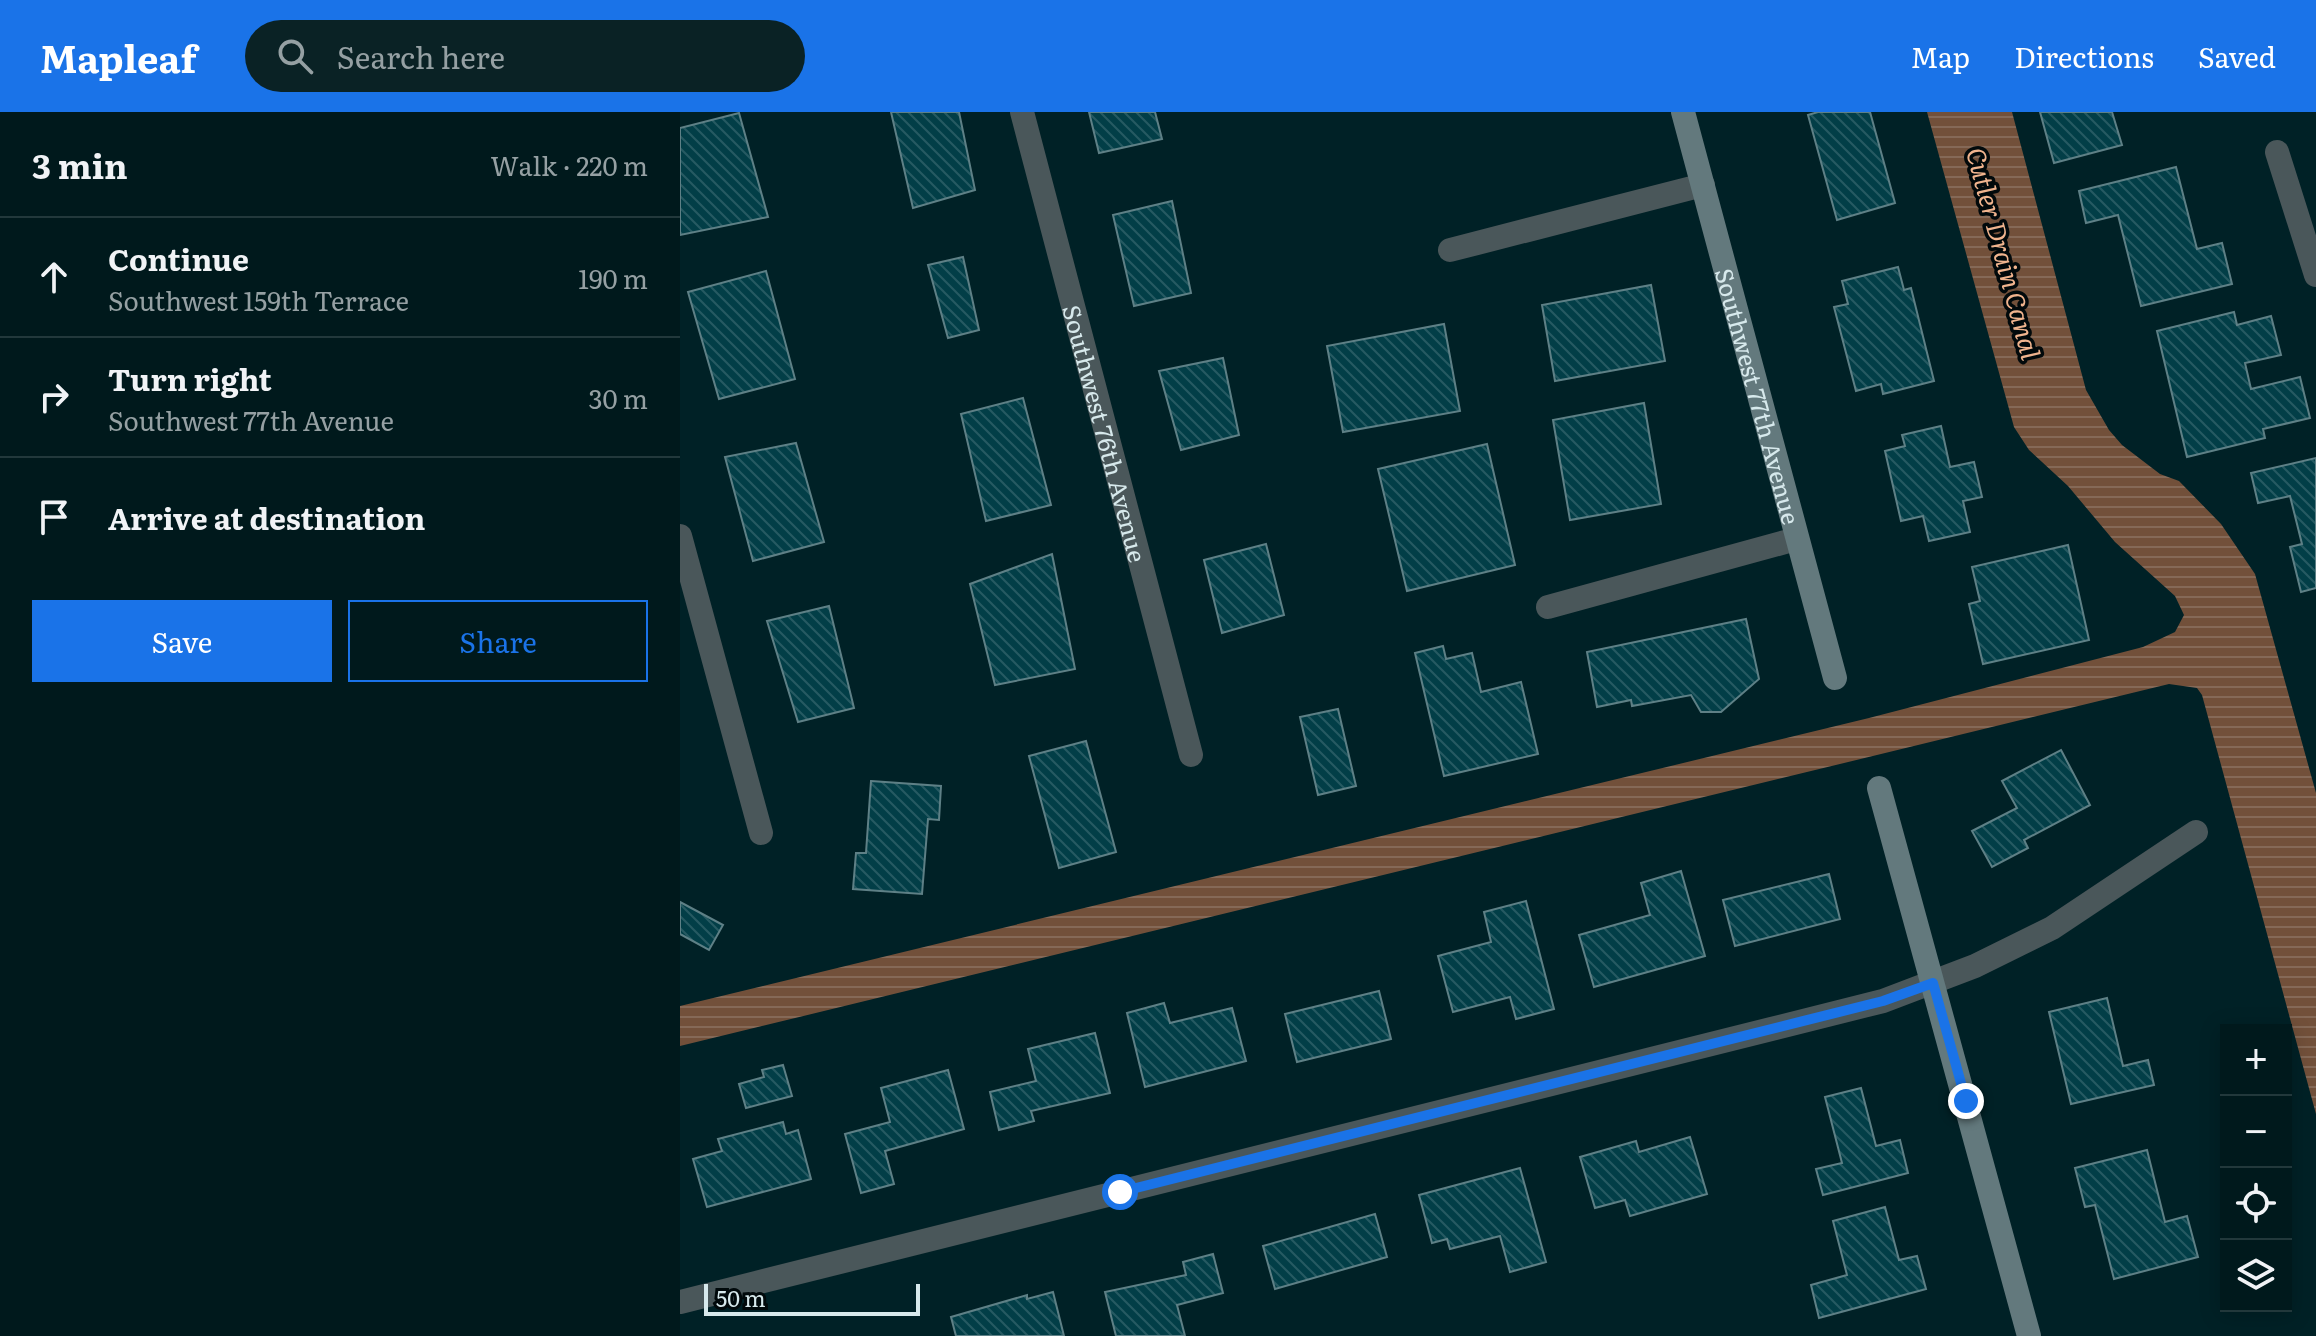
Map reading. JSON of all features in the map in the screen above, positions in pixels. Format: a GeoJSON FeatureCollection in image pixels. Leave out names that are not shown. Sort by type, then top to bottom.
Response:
{"type":"FeatureCollection","features":[{"type":"Feature","properties":{"kind":"street","name":"Southwest 76th Avenue"},"geometry":{"type":"LineString","coordinates":[[1022,112],[1191,755]]}},
{"type":"Feature","properties":{"kind":"street","name":"Southwest 77th Avenue"},"geometry":{"type":"LineString","coordinates":[[1683,112],[1835,678]]}},
{"type":"Feature","properties":{"kind":"street"},"geometry":{"type":"LineString","coordinates":[[2277,152],[2316,275]]}},
{"type":"Feature","properties":{"kind":"street"},"geometry":{"type":"LineString","coordinates":[[1450,250],[1703,185]]}},
{"type":"Feature","properties":{"kind":"street"},"geometry":{"type":"LineString","coordinates":[[680,536],[761,833]]}},
{"type":"Feature","properties":{"kind":"street"},"geometry":{"type":"LineString","coordinates":[[1548,607],[1796,539]]}},
{"type":"Feature","properties":{"kind":"street"},"geometry":{"type":"LineString","coordinates":[[1879,788],[2029,1336]]}},
{"type":"Feature","properties":{"kind":"street"},"geometry":{"type":"LineString","coordinates":[[680,1302],[1883,1001],[1933,983],[2052,928],[2196,832]]}},
{"type":"Feature","properties":{"kind":"water","name":"Cutler Drain Canal"},"geometry":{"type":"Polygon","coordinates":[[[1927,112],[2012,112],[2086,390],[2109,430],[2122,445],[2160,474],[2179,481],[2221,524],[2255,574],[2316,793],[2316,1114],[2202,695],[2197,688],[2169,684],[680,1046],[680,1006],[1869,718],[2143,647],[2175,632],[2184,615],[2175,596],[2115,542],[2068,486],[2029,450],[2014,427],[1927,112]]]}},
{"type":"Feature","properties":{"kind":"building"},"geometry":{"type":"Polygon","coordinates":[[[891,112],[959,112],[975,190],[913,208],[891,112]]]}},
{"type":"Feature","properties":{"kind":"building"},"geometry":{"type":"Polygon","coordinates":[[[1089,112],[1155,112],[1162,139],[1099,153],[1089,112]]]}},
{"type":"Feature","properties":{"kind":"building"},"geometry":{"type":"Polygon","coordinates":[[[1818,112],[1870,112],[1895,203],[1837,220],[1808,115],[1818,112]]]}},
{"type":"Feature","properties":{"kind":"building"},"geometry":{"type":"Polygon","coordinates":[[[2040,112],[2112,112],[2122,145],[2054,163],[2040,112]]]}},
{"type":"Feature","properties":{"kind":"building"},"geometry":{"type":"Polygon","coordinates":[[[739,113],[768,217],[680,235],[680,128],[739,113]]]}},
{"type":"Feature","properties":{"kind":"building"},"geometry":{"type":"Polygon","coordinates":[[[2176,167],[2197,249],[2222,243],[2232,284],[2141,306],[2118,215],[2086,223],[2079,191],[2176,167]]]}},
{"type":"Feature","properties":{"kind":"building"},"geometry":{"type":"Polygon","coordinates":[[[1172,201],[1191,293],[1134,306],[1113,215],[1172,201]]]}},
{"type":"Feature","properties":{"kind":"building"},"geometry":{"type":"Polygon","coordinates":[[[963,257],[979,330],[948,338],[928,265],[963,257]]]}},
{"type":"Feature","properties":{"kind":"building"},"geometry":{"type":"Polygon","coordinates":[[[1898,267],[1904,290],[1911,288],[1934,381],[1883,394],[1881,384],[1856,391],[1834,307],[1848,304],[1842,281],[1898,267]]]}},
{"type":"Feature","properties":{"kind":"building"},"geometry":{"type":"Polygon","coordinates":[[[766,271],[795,379],[719,399],[688,292],[766,271]]]}},
{"type":"Feature","properties":{"kind":"building"},"geometry":{"type":"Polygon","coordinates":[[[1651,285],[1665,361],[1555,381],[1542,305],[1651,285]]]}},
{"type":"Feature","properties":{"kind":"building"},"geometry":{"type":"Polygon","coordinates":[[[2234,312],[2237,325],[2271,316],[2281,355],[2245,363],[2251,389],[2300,377],[2310,418],[2263,429],[2265,438],[2187,457],[2157,331],[2234,312]]]}},
{"type":"Feature","properties":{"kind":"building"},"geometry":{"type":"Polygon","coordinates":[[[1444,324],[1460,411],[1343,432],[1327,346],[1444,324]]]}},
{"type":"Feature","properties":{"kind":"building"},"geometry":{"type":"Polygon","coordinates":[[[1223,358],[1239,435],[1181,450],[1159,371],[1223,358]]]}},
{"type":"Feature","properties":{"kind":"building"},"geometry":{"type":"Polygon","coordinates":[[[1023,398],[1051,505],[986,521],[961,414],[1023,398]]]}},
{"type":"Feature","properties":{"kind":"building"},"geometry":{"type":"Polygon","coordinates":[[[1644,403],[1661,504],[1570,520],[1553,420],[1644,403]]]}},
{"type":"Feature","properties":{"kind":"building"},"geometry":{"type":"Polygon","coordinates":[[[1941,426],[1950,467],[1974,462],[1982,497],[1963,501],[1970,532],[1929,541],[1923,516],[1901,521],[1885,451],[1905,446],[1902,435],[1941,426]]]}},
{"type":"Feature","properties":{"kind":"building"},"geometry":{"type":"Polygon","coordinates":[[[796,443],[824,542],[753,561],[725,457],[796,443]]]}},
{"type":"Feature","properties":{"kind":"building"},"geometry":{"type":"Polygon","coordinates":[[[1487,444],[1515,565],[1407,591],[1378,469],[1487,444]]]}},
{"type":"Feature","properties":{"kind":"building"},"geometry":{"type":"Polygon","coordinates":[[[2316,458],[2316,588],[2301,592],[2290,547],[2302,544],[2290,496],[2258,503],[2251,473],[2316,458]]]}},
{"type":"Feature","properties":{"kind":"building"},"geometry":{"type":"Polygon","coordinates":[[[1266,544],[1284,615],[1222,633],[1204,560],[1266,544]]]}},
{"type":"Feature","properties":{"kind":"building"},"geometry":{"type":"Polygon","coordinates":[[[2068,545],[2089,640],[1983,664],[1969,604],[1980,601],[1972,567],[2068,545]]]}},
{"type":"Feature","properties":{"kind":"building"},"geometry":{"type":"Polygon","coordinates":[[[1052,554],[1075,669],[995,685],[970,584],[1052,554]]]}},
{"type":"Feature","properties":{"kind":"building"},"geometry":{"type":"Polygon","coordinates":[[[829,606],[854,708],[798,722],[767,621],[829,606]]]}},
{"type":"Feature","properties":{"kind":"building"},"geometry":{"type":"Polygon","coordinates":[[[1746,619],[1759,679],[1721,712],[1701,712],[1691,695],[1632,706],[1631,700],[1597,707],[1587,652],[1746,619]]]}},
{"type":"Feature","properties":{"kind":"building"},"geometry":{"type":"Polygon","coordinates":[[[1443,646],[1446,659],[1472,653],[1481,692],[1521,682],[1538,754],[1444,776],[1415,653],[1443,646]]]}},
{"type":"Feature","properties":{"kind":"building"},"geometry":{"type":"Polygon","coordinates":[[[1338,709],[1356,786],[1318,795],[1300,717],[1338,709]]]}},
{"type":"Feature","properties":{"kind":"building"},"geometry":{"type":"Polygon","coordinates":[[[1086,741],[1116,852],[1059,868],[1029,756],[1086,741]]]}},
{"type":"Feature","properties":{"kind":"building"},"geometry":{"type":"Polygon","coordinates":[[[2061,750],[2090,805],[2024,840],[2028,848],[1992,867],[1972,831],[2017,808],[2002,781],[2061,750]]]}},
{"type":"Feature","properties":{"kind":"building"},"geometry":{"type":"Polygon","coordinates":[[[871,781],[941,786],[939,820],[928,819],[922,894],[853,889],[856,853],[866,853],[871,781]]]}},
{"type":"Feature","properties":{"kind":"building"},"geometry":{"type":"Polygon","coordinates":[[[1681,871],[1705,956],[1594,987],[1579,935],[1650,915],[1641,883],[1681,871]]]}},
{"type":"Feature","properties":{"kind":"building"},"geometry":{"type":"Polygon","coordinates":[[[1829,874],[1840,919],[1735,946],[1723,900],[1829,874]]]}},
{"type":"Feature","properties":{"kind":"building"},"geometry":{"type":"Polygon","coordinates":[[[1526,901],[1554,1009],[1516,1019],[1510,997],[1453,1012],[1438,956],[1491,942],[1484,912],[1526,901]]]}},
{"type":"Feature","properties":{"kind":"building"},"geometry":{"type":"Polygon","coordinates":[[[680,902],[723,925],[709,950],[680,934],[680,902]]]}},
{"type":"Feature","properties":{"kind":"building"},"geometry":{"type":"Polygon","coordinates":[[[1379,991],[1391,1039],[1297,1062],[1285,1014],[1379,991]]]}},
{"type":"Feature","properties":{"kind":"building"},"geometry":{"type":"Polygon","coordinates":[[[2107,998],[2123,1066],[2148,1060],[2154,1085],[2071,1104],[2049,1012],[2107,998]]]}},
{"type":"Feature","properties":{"kind":"building"},"geometry":{"type":"Polygon","coordinates":[[[1164,1003],[1170,1023],[1232,1008],[1246,1061],[1145,1087],[1127,1013],[1164,1003]]]}},
{"type":"Feature","properties":{"kind":"building"},"geometry":{"type":"Polygon","coordinates":[[[1095,1033],[1110,1093],[1031,1111],[1034,1121],[999,1130],[990,1092],[1036,1081],[1028,1049],[1095,1033]]]}},
{"type":"Feature","properties":{"kind":"building"},"geometry":{"type":"Polygon","coordinates":[[[783,1065],[792,1096],[746,1108],[739,1084],[764,1077],[762,1070],[783,1065]]]}},
{"type":"Feature","properties":{"kind":"building"},"geometry":{"type":"Polygon","coordinates":[[[948,1070],[964,1129],[885,1151],[894,1184],[861,1193],[845,1134],[890,1122],[881,1088],[948,1070]]]}},
{"type":"Feature","properties":{"kind":"building"},"geometry":{"type":"Polygon","coordinates":[[[1861,1088],[1876,1146],[1900,1140],[1908,1173],[1823,1195],[1816,1169],[1842,1163],[1825,1097],[1861,1088]]]}},
{"type":"Feature","properties":{"kind":"building"},"geometry":{"type":"Polygon","coordinates":[[[783,1122],[786,1134],[798,1130],[811,1179],[707,1207],[693,1159],[722,1151],[718,1139],[783,1122]]]}},
{"type":"Feature","properties":{"kind":"building"},"geometry":{"type":"Polygon","coordinates":[[[1690,1137],[1707,1194],[1630,1216],[1625,1200],[1595,1208],[1580,1157],[1636,1141],[1639,1152],[1690,1137]]]}},
{"type":"Feature","properties":{"kind":"building"},"geometry":{"type":"Polygon","coordinates":[[[2147,1150],[2165,1222],[2187,1216],[2198,1257],[2114,1279],[2095,1205],[2085,1207],[2075,1168],[2147,1150]]]}},
{"type":"Feature","properties":{"kind":"building"},"geometry":{"type":"Polygon","coordinates":[[[1520,1168],[1546,1262],[1510,1272],[1500,1236],[1450,1249],[1447,1239],[1432,1243],[1419,1195],[1520,1168]]]}},
{"type":"Feature","properties":{"kind":"building"},"geometry":{"type":"Polygon","coordinates":[[[1885,1207],[1899,1260],[1917,1256],[1926,1289],[1819,1318],[1811,1285],[1847,1275],[1833,1221],[1885,1207]]]}},
{"type":"Feature","properties":{"kind":"building"},"geometry":{"type":"Polygon","coordinates":[[[1375,1214],[1387,1257],[1275,1289],[1263,1246],[1375,1214]]]}},
{"type":"Feature","properties":{"kind":"building"},"geometry":{"type":"Polygon","coordinates":[[[1213,1254],[1223,1293],[1177,1305],[1185,1336],[1116,1336],[1105,1292],[1186,1275],[1183,1262],[1213,1254]]]}},
{"type":"Feature","properties":{"kind":"building"},"geometry":{"type":"Polygon","coordinates":[[[1053,1292],[1064,1336],[956,1336],[951,1317],[1027,1295],[1027,1299],[1053,1292]]]}},
{"type":"Feature","properties":{"kind":"route"},"geometry":{"type":"LineString","coordinates":[[1120,1192],[1883,1001],[1933,983],[1966,1101]]}}]}
